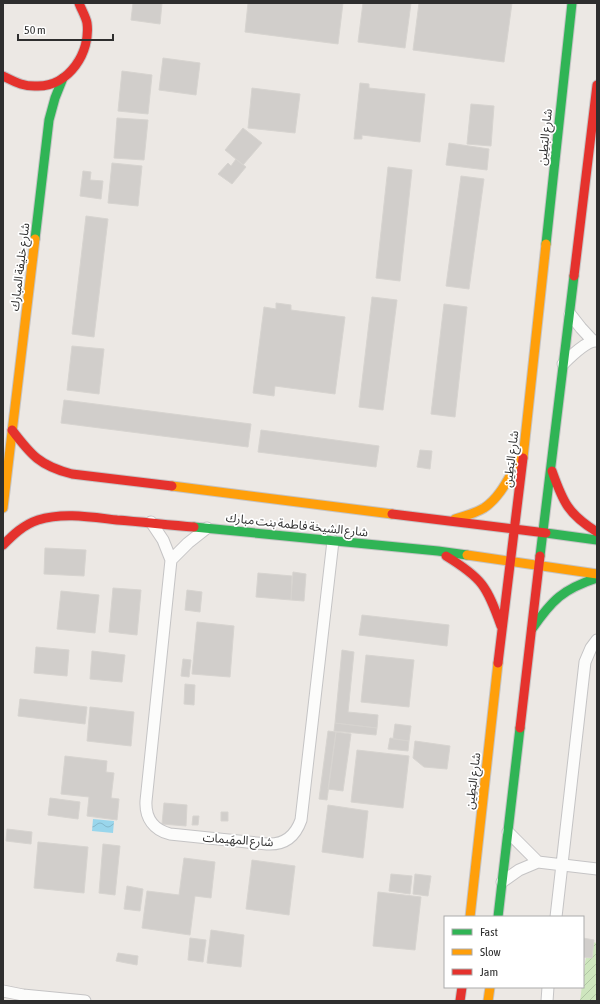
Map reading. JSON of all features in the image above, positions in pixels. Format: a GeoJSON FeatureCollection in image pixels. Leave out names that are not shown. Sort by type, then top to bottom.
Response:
{"type":"FeatureCollection","features":[{"type":"Feature","properties":{"kind":"main road"},"geometry":{"type":"LineString","coordinates":[[3,76],[16,83],[28,86],[40,86],[63,78],[73,70],[81,59],[86,47],[88,35],[87,22],[79,3]]}},
{"type":"Feature","properties":{"kind":"main road","name":"شارع البَطِين"},"geometry":{"type":"LineString","coordinates":[[470,916],[503,632],[507,583],[511,562],[524,453],[572,3]]}},
{"type":"Feature","properties":{"kind":"main road","name":"شارع خليفة المبارك"},"geometry":{"type":"LineString","coordinates":[[3,508],[49,120],[55,98],[63,78]]}},
{"type":"Feature","properties":{"kind":"main road"},"geometry":{"type":"LineString","coordinates":[[498,916],[538,566],[593,147],[597,85]]}},
{"type":"Feature","properties":{"kind":"main road","name":"شارع الشيخة فاطمة بنت مبارك"},"geometry":{"type":"LineString","coordinates":[[12,430],[26,448],[41,463],[55,470],[72,474],[597,540]]}},
{"type":"Feature","properties":{"kind":"main road"},"geometry":{"type":"LineString","coordinates":[[450,521],[475,512],[490,503],[497,496],[524,453]]}},
{"type":"Feature","properties":{"kind":"main road"},"geometry":{"type":"LineString","coordinates":[[551,467],[559,492],[570,512],[582,523],[597,532]]}},
{"type":"Feature","properties":{"kind":"main road","name":"شارع الشيخة فاطمة بنت مبارك"},"geometry":{"type":"LineString","coordinates":[[3,545],[21,528],[40,519],[50,517],[79,516],[438,551],[597,574]]}},
{"type":"Feature","properties":{"kind":"main road"},"geometry":{"type":"LineString","coordinates":[[438,551],[466,568],[483,583],[491,597],[503,632]]}},
{"type":"Feature","properties":{"kind":"main road"},"geometry":{"type":"LineString","coordinates":[[531,630],[547,608],[560,594],[575,585],[597,578]]}},
{"type":"Feature","properties":{"kind":"main road"},"geometry":{"type":"LineString","coordinates":[[460,1001],[462,988]]}},
{"type":"Feature","properties":{"kind":"main road"},"geometry":{"type":"LineString","coordinates":[[488,1001],[490,988]]}},
{"type":"Feature","properties":{"kind":"street"},"geometry":{"type":"LineString","coordinates":[[564,364],[578,351],[595,341],[581,328],[570,314]]}},
{"type":"Feature","properties":{"kind":"street"},"geometry":{"type":"LineString","coordinates":[[150,522],[163,540],[172,560],[188,543],[207,528]]}},
{"type":"Feature","properties":{"kind":"street","name":"شارع المهَيمات"},"geometry":{"type":"LineString","coordinates":[[172,560],[146,801],[146,812],[148,818],[160,831],[170,834],[274,845],[286,841],[291,837],[296,832],[301,820],[333,541]]}},
{"type":"Feature","properties":{"kind":"street"},"geometry":{"type":"LineString","coordinates":[[556,916],[586,662],[590,648],[597,640]]}},
{"type":"Feature","properties":{"kind":"street"},"geometry":{"type":"LineString","coordinates":[[508,832],[538,862]]}},
{"type":"Feature","properties":{"kind":"street"},"geometry":{"type":"LineString","coordinates":[[502,882],[519,870],[538,862],[597,869]]}},
{"type":"Feature","properties":{"kind":"street"},"geometry":{"type":"LineString","coordinates":[[547,1001],[548,988]]}},
{"type":"Feature","properties":{"kind":"street"},"geometry":{"type":"LineString","coordinates":[[3,990],[23,995],[85,1001]]}},
{"type":"Feature","properties":{"kind":"green space"},"geometry":{"type":"Polygon","coordinates":[[[588,941],[597,943],[597,1001],[580,1001],[582,988],[584,988],[584,971],[588,941]]]}},
{"type":"Feature","properties":{"kind":"water"},"geometry":{"type":"Polygon","coordinates":[[[93,819],[114,821],[113,833],[92,831],[93,819]]]}},
{"type":"Feature","properties":{"kind":"building"},"geometry":{"type":"Polygon","coordinates":[[[133,3],[162,3],[160,24],[131,20],[133,3]]]}},
{"type":"Feature","properties":{"kind":"building"},"geometry":{"type":"Polygon","coordinates":[[[248,3],[343,3],[338,44],[245,32],[248,3]]]}},
{"type":"Feature","properties":{"kind":"building"},"geometry":{"type":"Polygon","coordinates":[[[363,3],[411,3],[405,48],[358,42],[363,3]]]}},
{"type":"Feature","properties":{"kind":"building"},"geometry":{"type":"Polygon","coordinates":[[[419,3],[512,3],[504,62],[413,50],[419,3]]]}},
{"type":"Feature","properties":{"kind":"building"},"geometry":{"type":"Polygon","coordinates":[[[163,58],[200,63],[196,95],[159,90],[163,58]]]}},
{"type":"Feature","properties":{"kind":"building"},"geometry":{"type":"Polygon","coordinates":[[[122,71],[152,75],[148,114],[118,111],[122,71]]]}},
{"type":"Feature","properties":{"kind":"building"},"geometry":{"type":"Polygon","coordinates":[[[360,83],[369,84],[369,88],[425,94],[420,142],[362,135],[362,139],[354,139],[360,83]]]}},
{"type":"Feature","properties":{"kind":"building"},"geometry":{"type":"Polygon","coordinates":[[[252,88],[300,94],[295,133],[248,128],[252,88]]]}},
{"type":"Feature","properties":{"kind":"building"},"geometry":{"type":"Polygon","coordinates":[[[471,104],[494,106],[491,146],[467,144],[471,104]]]}},
{"type":"Feature","properties":{"kind":"building"},"geometry":{"type":"Polygon","coordinates":[[[117,118],[148,120],[144,160],[114,158],[117,118]]]}},
{"type":"Feature","properties":{"kind":"building"},"geometry":{"type":"Polygon","coordinates":[[[243,128],[262,143],[243,165],[225,150],[243,128]]]}},
{"type":"Feature","properties":{"kind":"building"},"geometry":{"type":"Polygon","coordinates":[[[449,143],[489,149],[487,170],[446,165],[449,143]]]}},
{"type":"Feature","properties":{"kind":"building"},"geometry":{"type":"Polygon","coordinates":[[[236,159],[246,167],[232,184],[218,174],[228,163],[231,166],[236,159]]]}},
{"type":"Feature","properties":{"kind":"building"},"geometry":{"type":"Polygon","coordinates":[[[112,163],[142,166],[138,206],[108,203],[112,163]]]}},
{"type":"Feature","properties":{"kind":"building"},"geometry":{"type":"Polygon","coordinates":[[[388,167],[412,170],[400,281],[376,278],[388,167]]]}},
{"type":"Feature","properties":{"kind":"building"},"geometry":{"type":"Polygon","coordinates":[[[83,171],[91,172],[90,180],[103,181],[101,199],[80,196],[83,171]]]}},
{"type":"Feature","properties":{"kind":"building"},"geometry":{"type":"Polygon","coordinates":[[[461,176],[484,179],[469,289],[446,286],[461,176]]]}},
{"type":"Feature","properties":{"kind":"building"},"geometry":{"type":"Polygon","coordinates":[[[86,216],[108,219],[94,337],[72,334],[86,216]]]}},
{"type":"Feature","properties":{"kind":"building"},"geometry":{"type":"Polygon","coordinates":[[[372,297],[397,300],[383,410],[359,407],[372,297]]]}},
{"type":"Feature","properties":{"kind":"building"},"geometry":{"type":"Polygon","coordinates":[[[276,303],[291,305],[291,310],[345,317],[335,394],[275,386],[274,396],[253,393],[264,307],[276,309],[276,303]]]}},
{"type":"Feature","properties":{"kind":"building"},"geometry":{"type":"Polygon","coordinates":[[[444,304],[467,307],[455,417],[431,414],[444,304]]]}},
{"type":"Feature","properties":{"kind":"building"},"geometry":{"type":"Polygon","coordinates":[[[72,346],[104,349],[99,394],[67,390],[72,346]]]}},
{"type":"Feature","properties":{"kind":"building"},"geometry":{"type":"Polygon","coordinates":[[[64,400],[251,424],[248,447],[61,423],[64,400]]]}},
{"type":"Feature","properties":{"kind":"building"},"geometry":{"type":"Polygon","coordinates":[[[261,430],[379,446],[376,467],[258,452],[261,430]]]}},
{"type":"Feature","properties":{"kind":"building"},"geometry":{"type":"Polygon","coordinates":[[[420,450],[432,451],[430,469],[417,467],[420,450]]]}},
{"type":"Feature","properties":{"kind":"building"},"geometry":{"type":"Polygon","coordinates":[[[45,548],[86,550],[84,576],[44,574],[45,548]]]}},
{"type":"Feature","properties":{"kind":"building"},"geometry":{"type":"Polygon","coordinates":[[[293,572],[306,574],[304,601],[291,600],[293,572]]]}},
{"type":"Feature","properties":{"kind":"building"},"geometry":{"type":"Polygon","coordinates":[[[258,573],[292,576],[291,600],[256,597],[258,573]]]}},
{"type":"Feature","properties":{"kind":"building"},"geometry":{"type":"Polygon","coordinates":[[[113,588],[141,590],[137,635],[109,632],[113,588]]]}},
{"type":"Feature","properties":{"kind":"building"},"geometry":{"type":"Polygon","coordinates":[[[187,590],[202,592],[200,612],[185,610],[187,590]]]}},
{"type":"Feature","properties":{"kind":"building"},"geometry":{"type":"Polygon","coordinates":[[[61,591],[99,595],[95,633],[57,629],[61,591]]]}},
{"type":"Feature","properties":{"kind":"building"},"geometry":{"type":"Polygon","coordinates":[[[362,615],[449,625],[447,646],[359,635],[362,615]]]}},
{"type":"Feature","properties":{"kind":"building"},"geometry":{"type":"Polygon","coordinates":[[[197,622],[234,626],[230,677],[192,674],[197,622]]]}},
{"type":"Feature","properties":{"kind":"building"},"geometry":{"type":"Polygon","coordinates":[[[36,647],[69,650],[67,676],[34,673],[36,647]]]}},
{"type":"Feature","properties":{"kind":"building"},"geometry":{"type":"Polygon","coordinates":[[[342,650],[354,652],[348,712],[378,715],[377,728],[335,723],[342,650]]]}},
{"type":"Feature","properties":{"kind":"building"},"geometry":{"type":"Polygon","coordinates":[[[92,651],[125,655],[122,682],[90,679],[92,651]]]}},
{"type":"Feature","properties":{"kind":"building"},"geometry":{"type":"Polygon","coordinates":[[[366,655],[414,660],[409,707],[361,702],[366,655]]]}},
{"type":"Feature","properties":{"kind":"building"},"geometry":{"type":"Polygon","coordinates":[[[183,659],[191,660],[189,677],[181,676],[183,659]]]}},
{"type":"Feature","properties":{"kind":"building"},"geometry":{"type":"Polygon","coordinates":[[[185,684],[195,685],[194,705],[184,704],[185,684]]]}},
{"type":"Feature","properties":{"kind":"building"},"geometry":{"type":"Polygon","coordinates":[[[20,699],[87,707],[85,724],[18,716],[20,699]]]}},
{"type":"Feature","properties":{"kind":"building"},"geometry":{"type":"Polygon","coordinates":[[[90,707],[134,712],[131,746],[87,741],[90,707]]]}},
{"type":"Feature","properties":{"kind":"building"},"geometry":{"type":"Polygon","coordinates":[[[335,723],[377,728],[376,735],[334,731],[335,723]]]}},
{"type":"Feature","properties":{"kind":"building"},"geometry":{"type":"Polygon","coordinates":[[[395,724],[411,726],[409,741],[393,739],[395,724]]]}},
{"type":"Feature","properties":{"kind":"building"},"geometry":{"type":"Polygon","coordinates":[[[328,731],[336,732],[327,800],[319,799],[328,731]]]}},
{"type":"Feature","properties":{"kind":"building"},"geometry":{"type":"Polygon","coordinates":[[[336,732],[351,734],[343,791],[328,789],[336,732]]]}},
{"type":"Feature","properties":{"kind":"building"},"geometry":{"type":"Polygon","coordinates":[[[390,738],[409,741],[408,751],[388,749],[390,738]]]}},
{"type":"Feature","properties":{"kind":"building"},"geometry":{"type":"Polygon","coordinates":[[[415,741],[450,746],[447,769],[424,767],[413,758],[415,741]]]}},
{"type":"Feature","properties":{"kind":"building"},"geometry":{"type":"Polygon","coordinates":[[[357,750],[409,756],[403,808],[351,802],[357,750]]]}},
{"type":"Feature","properties":{"kind":"building"},"geometry":{"type":"Polygon","coordinates":[[[65,756],[107,761],[106,772],[114,773],[111,798],[119,799],[117,820],[87,816],[89,797],[61,794],[65,756]]]}},
{"type":"Feature","properties":{"kind":"building"},"geometry":{"type":"Polygon","coordinates":[[[50,798],[80,802],[78,819],[48,815],[50,798]]]}},
{"type":"Feature","properties":{"kind":"building"},"geometry":{"type":"Polygon","coordinates":[[[164,803],[187,805],[186,826],[162,824],[164,803]]]}},
{"type":"Feature","properties":{"kind":"building"},"geometry":{"type":"Polygon","coordinates":[[[328,805],[368,811],[363,858],[322,852],[328,805]]]}},
{"type":"Feature","properties":{"kind":"building"},"geometry":{"type":"Polygon","coordinates":[[[221,812],[228,812],[228,821],[221,821],[221,812]]]}},
{"type":"Feature","properties":{"kind":"building"},"geometry":{"type":"Polygon","coordinates":[[[193,816],[199,816],[198,825],[192,825],[193,816]]]}},
{"type":"Feature","properties":{"kind":"building"},"geometry":{"type":"Polygon","coordinates":[[[7,829],[32,832],[31,844],[6,841],[7,829]]]}},
{"type":"Feature","properties":{"kind":"building"},"geometry":{"type":"Polygon","coordinates":[[[38,842],[88,847],[84,893],[34,888],[38,842]]]}},
{"type":"Feature","properties":{"kind":"building"},"geometry":{"type":"Polygon","coordinates":[[[103,844],[120,846],[115,895],[99,893],[103,844]]]}},
{"type":"Feature","properties":{"kind":"building"},"geometry":{"type":"Polygon","coordinates":[[[184,858],[215,862],[211,898],[195,896],[190,935],[142,928],[147,891],[179,895],[184,858]]]}},
{"type":"Feature","properties":{"kind":"building"},"geometry":{"type":"Polygon","coordinates":[[[252,860],[295,866],[289,915],[246,909],[252,860]]]}},
{"type":"Feature","properties":{"kind":"building"},"geometry":{"type":"Polygon","coordinates":[[[391,874],[412,876],[410,894],[389,891],[391,874]]]}},
{"type":"Feature","properties":{"kind":"building"},"geometry":{"type":"Polygon","coordinates":[[[415,874],[431,876],[428,896],[413,894],[415,874]]]}},
{"type":"Feature","properties":{"kind":"building"},"geometry":{"type":"Polygon","coordinates":[[[127,886],[143,889],[140,911],[124,909],[127,886]]]}},
{"type":"Feature","properties":{"kind":"building"},"geometry":{"type":"Polygon","coordinates":[[[378,892],[421,897],[415,950],[373,946],[378,892]]]}},
{"type":"Feature","properties":{"kind":"building"},"geometry":{"type":"Polygon","coordinates":[[[211,930],[244,935],[241,967],[207,963],[211,930]]]}},
{"type":"Feature","properties":{"kind":"building"},"geometry":{"type":"Polygon","coordinates":[[[190,938],[206,940],[203,962],[188,960],[190,938]]]}},
{"type":"Feature","properties":{"kind":"building"},"geometry":{"type":"Polygon","coordinates":[[[584,938],[594,940],[592,958],[584,957],[584,938]]]}},
{"type":"Feature","properties":{"kind":"building"},"geometry":{"type":"Polygon","coordinates":[[[118,953],[138,956],[137,965],[116,961],[118,953]]]}},
{"type":"Feature","properties":{"kind":"traffic: fast"},"geometry":{"type":"LineString","coordinates":[[546,244],[572,3]]}},
{"type":"Feature","properties":{"kind":"traffic: fast"},"geometry":{"type":"LineString","coordinates":[[35,239],[49,120],[55,98],[63,78]]}},
{"type":"Feature","properties":{"kind":"traffic: fast"},"geometry":{"type":"LineString","coordinates":[[540,556],[574,276]]}},
{"type":"Feature","properties":{"kind":"traffic: fast"},"geometry":{"type":"LineString","coordinates":[[194,527],[467,555]]}},
{"type":"Feature","properties":{"kind":"traffic: fast"},"geometry":{"type":"LineString","coordinates":[[546,533],[597,540]]}},
{"type":"Feature","properties":{"kind":"traffic: fast"},"geometry":{"type":"LineString","coordinates":[[532,629],[546,610],[559,597],[567,591],[597,578]]}},
{"type":"Feature","properties":{"kind":"traffic: fast"},"geometry":{"type":"LineString","coordinates":[[498,916],[520,728]]}},
{"type":"Feature","properties":{"kind":"traffic: slow"},"geometry":{"type":"LineString","coordinates":[[3,508],[35,239]]}},
{"type":"Feature","properties":{"kind":"traffic: slow"},"geometry":{"type":"LineString","coordinates":[[523,458],[546,244]]}},
{"type":"Feature","properties":{"kind":"traffic: slow"},"geometry":{"type":"LineString","coordinates":[[455,519],[478,511],[490,503],[501,491],[521,457]]}},
{"type":"Feature","properties":{"kind":"traffic: slow"},"geometry":{"type":"LineString","coordinates":[[172,486],[392,514]]}},
{"type":"Feature","properties":{"kind":"traffic: slow"},"geometry":{"type":"LineString","coordinates":[[467,555],[597,574]]}},
{"type":"Feature","properties":{"kind":"traffic: slow"},"geometry":{"type":"LineString","coordinates":[[470,916],[498,663]]}},
{"type":"Feature","properties":{"kind":"traffic: slow"},"geometry":{"type":"LineString","coordinates":[[488,1001],[490,988]]}},
{"type":"Feature","properties":{"kind":"traffic: jam"},"geometry":{"type":"LineString","coordinates":[[3,76],[24,85],[38,86],[49,84],[68,74],[76,65],[81,56],[87,34],[87,23],[79,3]]}},
{"type":"Feature","properties":{"kind":"traffic: jam"},"geometry":{"type":"LineString","coordinates":[[574,276],[597,85]]}},
{"type":"Feature","properties":{"kind":"traffic: jam"},"geometry":{"type":"LineString","coordinates":[[12,430],[31,453],[44,463],[61,471],[72,474],[172,486]]}},
{"type":"Feature","properties":{"kind":"traffic: jam"},"geometry":{"type":"LineString","coordinates":[[498,663],[523,458]]}},
{"type":"Feature","properties":{"kind":"traffic: jam"},"geometry":{"type":"LineString","coordinates":[[552,471],[563,499],[573,513],[597,532]]}},
{"type":"Feature","properties":{"kind":"traffic: jam"},"geometry":{"type":"LineString","coordinates":[[392,514],[546,533]]}},
{"type":"Feature","properties":{"kind":"traffic: jam"},"geometry":{"type":"LineString","coordinates":[[3,545],[23,527],[38,520],[57,516],[87,517],[194,527]]}},
{"type":"Feature","properties":{"kind":"traffic: jam"},"geometry":{"type":"LineString","coordinates":[[446,556],[476,577],[482,584],[492,601],[501,626]]}},
{"type":"Feature","properties":{"kind":"traffic: jam"},"geometry":{"type":"LineString","coordinates":[[520,728],[540,556]]}},
{"type":"Feature","properties":{"kind":"traffic: jam"},"geometry":{"type":"LineString","coordinates":[[460,1001],[462,988]]}}]}
